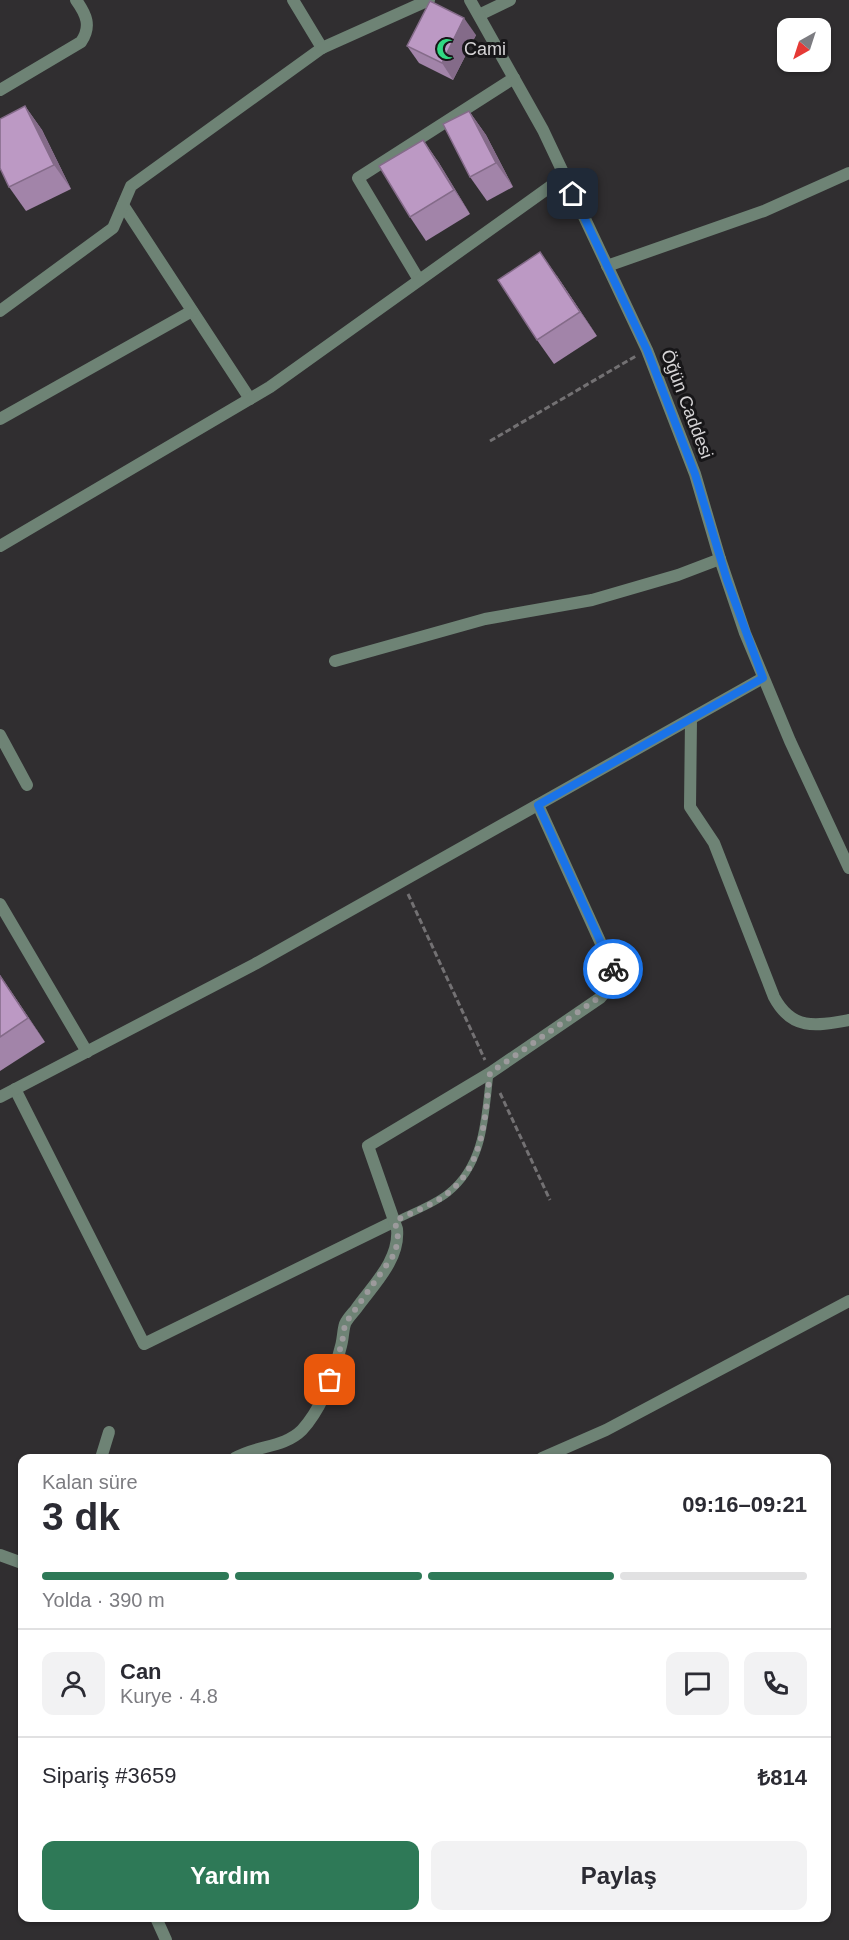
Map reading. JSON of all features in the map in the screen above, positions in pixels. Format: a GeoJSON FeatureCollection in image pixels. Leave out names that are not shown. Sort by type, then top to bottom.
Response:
{"type":"FeatureCollection","features":[{"type":"Feature","properties":{"kind":"street"},"geometry":{"type":"LineString","coordinates":[[0,90],[81,42],[87,32],[87,19],[76,0]]}},
{"type":"Feature","properties":{"kind":"street"},"geometry":{"type":"LineString","coordinates":[[293,0],[322,48]]}},
{"type":"Feature","properties":{"kind":"street"},"geometry":{"type":"LineString","coordinates":[[0,311],[113,228],[130,186],[322,48],[429,0]]}},
{"type":"Feature","properties":{"kind":"street","name":"Öğün Caddesi"},"geometry":{"type":"LineString","coordinates":[[471,0],[543,130],[647,350],[695,474],[745,633],[790,741],[849,868]]}},
{"type":"Feature","properties":{"kind":"street"},"geometry":{"type":"LineString","coordinates":[[478,15],[510,0]]}},
{"type":"Feature","properties":{"kind":"street"},"geometry":{"type":"LineString","coordinates":[[419,280],[358,178],[514,78]]}},
{"type":"Feature","properties":{"kind":"street"},"geometry":{"type":"LineString","coordinates":[[0,546],[270,387],[565,176]]}},
{"type":"Feature","properties":{"kind":"street"},"geometry":{"type":"LineString","coordinates":[[608,266],[764,211],[848,176]]}},
{"type":"Feature","properties":{"kind":"street"},"geometry":{"type":"LineString","coordinates":[[123,205],[250,399]]}},
{"type":"Feature","properties":{"kind":"street"},"geometry":{"type":"LineString","coordinates":[[0,419],[192,311]]}},
{"type":"Feature","properties":{"kind":"street"},"geometry":{"type":"LineString","coordinates":[[335,661],[485,619],[557,608],[636,588],[720,559]]}},
{"type":"Feature","properties":{"kind":"street"},"geometry":{"type":"LineString","coordinates":[[0,1097],[255,964],[763,678]]}},
{"type":"Feature","properties":{"kind":"street"},"geometry":{"type":"LineString","coordinates":[[691,719],[690,807],[714,843],[774,997],[784,1012],[808,1025],[818,1026],[849,1020]]}},
{"type":"Feature","properties":{"kind":"street"},"geometry":{"type":"LineString","coordinates":[[0,735],[27,785]]}},
{"type":"Feature","properties":{"kind":"street"},"geometry":{"type":"LineString","coordinates":[[244,1454],[255,1449],[281,1444],[292,1438],[307,1423],[330,1380],[345,1324],[395,1253],[398,1238],[395,1221],[368,1146],[490,1073],[600,998],[608,990],[613,978],[613,970],[538,805]]}},
{"type":"Feature","properties":{"kind":"street"},"geometry":{"type":"LineString","coordinates":[[0,904],[87,1052]]}},
{"type":"Feature","properties":{"kind":"street"},"geometry":{"type":"LineString","coordinates":[[15,1089],[144,1344],[395,1221]]}},
{"type":"Feature","properties":{"kind":"street"},"geometry":{"type":"LineString","coordinates":[[551,1454],[606,1430],[849,1301]]}},
{"type":"Feature","properties":{"kind":"street"},"geometry":{"type":"LineString","coordinates":[[102,1454],[109,1432]]}},
{"type":"Feature","properties":{"kind":"street"},"geometry":{"type":"LineString","coordinates":[[0,1555],[18,1562]]}},
{"type":"Feature","properties":{"kind":"street"},"geometry":{"type":"LineString","coordinates":[[158,1922],[166,1940]]}},
{"type":"Feature","properties":{"kind":"lane"},"geometry":{"type":"LineString","coordinates":[[395,1221],[444,1196],[467,1171],[477,1153],[484,1127],[490,1073]]}},
{"type":"Feature","properties":{"kind":"path"},"geometry":{"type":"LineString","coordinates":[[490,441],[647,350]]}},
{"type":"Feature","properties":{"kind":"path"},"geometry":{"type":"LineString","coordinates":[[402,882],[550,1200]]}},
{"type":"Feature","properties":{"kind":"building"},"geometry":{"type":"Polygon","coordinates":[[[430,1],[464,18],[442,63],[407,46],[430,1]]]}},
{"type":"Feature","properties":{"kind":"building"},"geometry":{"type":"Polygon","coordinates":[[[25,106],[54,165],[9,187],[0,168],[0,119],[25,106]]]}},
{"type":"Feature","properties":{"kind":"building"},"geometry":{"type":"Polygon","coordinates":[[[469,111],[496,163],[470,177],[443,124],[469,111]]]}},
{"type":"Feature","properties":{"kind":"building"},"geometry":{"type":"Polygon","coordinates":[[[423,140],[454,190],[410,217],[379,166],[423,140]]]}},
{"type":"Feature","properties":{"kind":"building"},"geometry":{"type":"Polygon","coordinates":[[[540,252],[580,312],[537,340],[498,280],[540,252]]]}},
{"type":"Feature","properties":{"kind":"building"},"geometry":{"type":"Polygon","coordinates":[[[0,976],[28,1018],[0,1037],[0,976]]]}},
{"type":"Feature","properties":{"kind":"way so far"},"geometry":{"type":"LineString","coordinates":[[330,1380],[337,1362],[345,1324],[395,1253],[398,1238],[395,1221],[450,1192],[467,1171],[477,1153],[484,1127],[490,1073],[604,994],[611,985],[613,969]]}},
{"type":"Feature","properties":{"kind":"place","name":"Cami"},"geometry":{"type":"Point","coordinates":[447,49]}},
{"type":"Feature","properties":{"kind":"route"},"geometry":{"type":"LineString","coordinates":[[573,194],[647,350],[695,474],[727,580],[763,678],[538,805],[613,969]]}}]}
